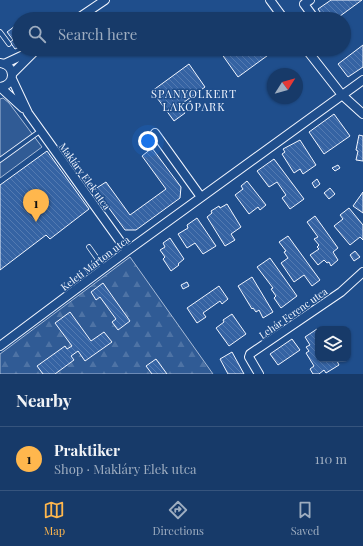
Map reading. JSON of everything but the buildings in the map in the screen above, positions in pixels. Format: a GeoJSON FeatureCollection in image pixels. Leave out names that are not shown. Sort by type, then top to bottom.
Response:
{"type":"FeatureCollection","features":[{"type":"Feature","properties":{"kind":"street"},"geometry":{"type":"LineString","coordinates":[[87,12],[105,0]]}},
{"type":"Feature","properties":{"kind":"street"},"geometry":{"type":"LineString","coordinates":[[270,0],[279,12]]}},
{"type":"Feature","properties":{"kind":"street"},"geometry":{"type":"LineString","coordinates":[[305,1],[311,12]]}},
{"type":"Feature","properties":{"kind":"street"},"geometry":{"type":"LineString","coordinates":[[2,63],[19,56]]}},
{"type":"Feature","properties":{"kind":"street"},"geometry":{"type":"LineString","coordinates":[[0,87],[8,84],[12,76],[30,56]]}},
{"type":"Feature","properties":{"kind":"street"},"geometry":{"type":"LineString","coordinates":[[311,56],[342,95],[363,114]]}},
{"type":"Feature","properties":{"kind":"street","name":"Makláry Elek utca"},"geometry":{"type":"LineString","coordinates":[[2,63],[9,67],[28,113],[127,251]]}},
{"type":"Feature","properties":{"kind":"street","name":"Keleti Márton utca"},"geometry":{"type":"LineString","coordinates":[[0,346],[127,251],[363,80]]}},
{"type":"Feature","properties":{"kind":"street","name":"Makláry Elek utca"},"geometry":{"type":"LineString","coordinates":[[0,87],[28,113]]}},
{"type":"Feature","properties":{"kind":"street"},"geometry":{"type":"LineString","coordinates":[[155,133],[201,197]]}},
{"type":"Feature","properties":{"kind":"street","name":"Lehár Ferenc utca"},"geometry":{"type":"LineString","coordinates":[[259,374],[249,357],[250,354],[341,292],[363,272]]}},
{"type":"Feature","properties":{"kind":"lane"},"geometry":{"type":"LineString","coordinates":[[0,32],[9,44]]}},
{"type":"Feature","properties":{"kind":"lane"},"geometry":{"type":"LineString","coordinates":[[0,160],[40,131]]}},
{"type":"Feature","properties":{"kind":"lane"},"geometry":{"type":"LineString","coordinates":[[89,247],[104,268]]}},
{"type":"Feature","properties":{"kind":"green space"},"geometry":{"type":"Polygon","coordinates":[[[130,257],[213,374],[0,374],[0,354],[130,257]]]}},
{"type":"Feature","properties":{"kind":"shaded area"},"geometry":{"type":"Polygon","coordinates":[[[3,98],[9,103],[42,147],[0,178],[0,99],[3,98]]]}},
{"type":"Feature","properties":{"kind":"place","name":"Praktiker"},"geometry":{"type":"Point","coordinates":[36,222]}},
{"type":"Feature","properties":{"kind":"district","name":"SPANYOLKERT LAKÓPARK"},"geometry":{"type":"Point","coordinates":[194,99]}}]}
